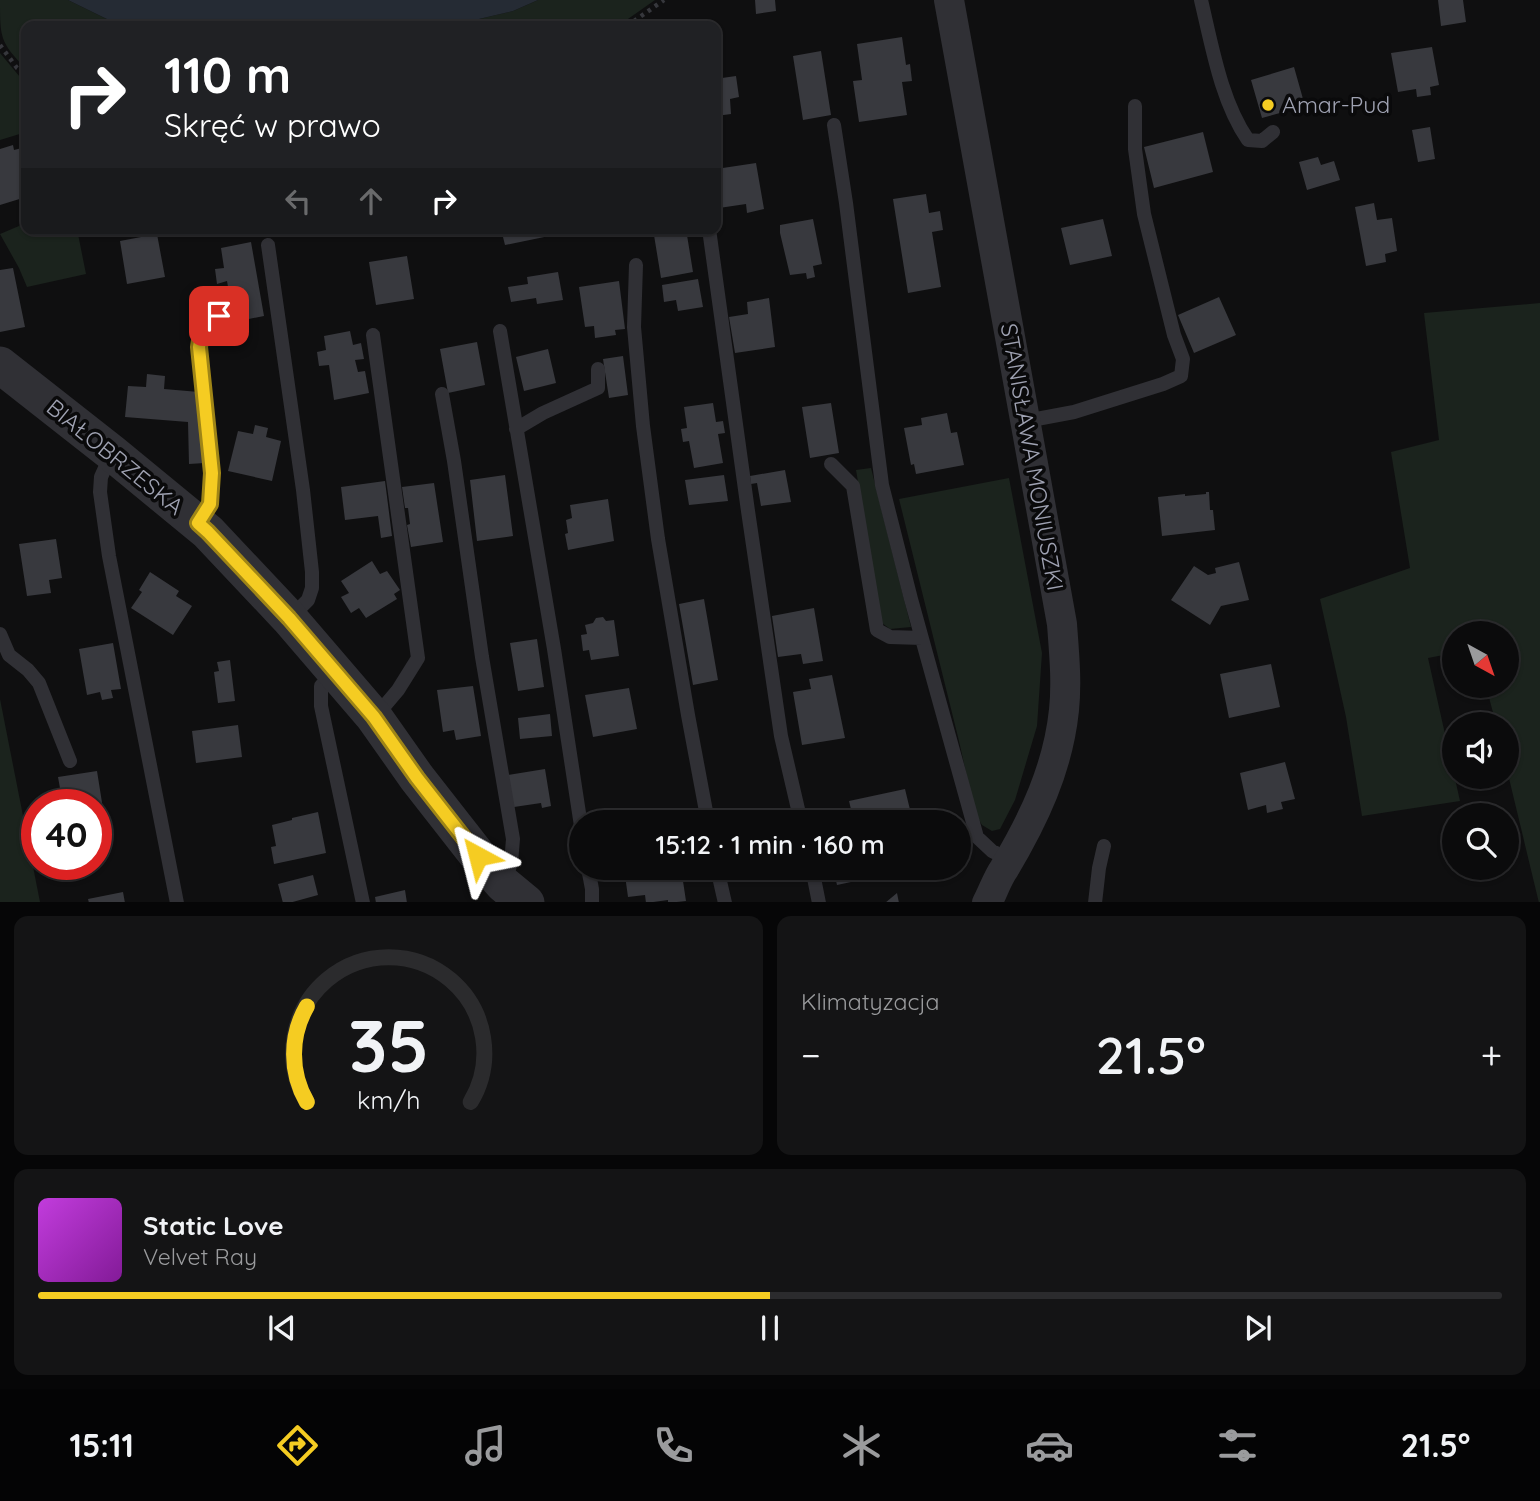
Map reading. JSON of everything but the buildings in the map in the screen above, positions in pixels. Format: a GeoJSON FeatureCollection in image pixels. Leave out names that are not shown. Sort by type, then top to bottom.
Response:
{"type":"FeatureCollection","features":[{"type":"Feature","properties":{"kind":"street","name":"STANISŁAWA MONIUSZKI"},"geometry":{"type":"LineString","coordinates":[[949,0],[1062,624],[1065,664],[1064,709],[1046,789],[987,902]]}},
{"type":"Feature","properties":{"kind":"street","name":"BIAŁOBRZESKA"},"geometry":{"type":"LineString","coordinates":[[4,375],[111,453],[208,532],[336,672],[374,717],[417,778],[478,856],[515,893]]}},
{"type":"Feature","properties":{"kind":"street"},"geometry":{"type":"LineString","coordinates":[[966,902],[1006,865]]}},
{"type":"Feature","properties":{"kind":"lane"},"geometry":{"type":"LineString","coordinates":[[1201,0],[1218,71],[1236,123],[1248,140],[1262,141],[1273,132]]}},
{"type":"Feature","properties":{"kind":"lane"},"geometry":{"type":"LineString","coordinates":[[1026,421],[1074,412],[1181,376],[1183,359],[1171,324],[1144,214],[1135,149],[1135,106]]}},
{"type":"Feature","properties":{"kind":"lane"},"geometry":{"type":"LineString","coordinates":[[834,125],[882,485],[977,837],[1006,865]]}},
{"type":"Feature","properties":{"kind":"lane"},"geometry":{"type":"LineString","coordinates":[[710,235],[781,736],[798,810]]}},
{"type":"Feature","properties":{"kind":"lane"},"geometry":{"type":"LineString","coordinates":[[268,246],[312,572],[312,588],[308,600],[289,618]]}},
{"type":"Feature","properties":{"kind":"lane"},"geometry":{"type":"LineString","coordinates":[[636,265],[634,327],[643,426],[658,539],[706,810]]}},
{"type":"Feature","properties":{"kind":"lane"},"geometry":{"type":"LineString","coordinates":[[198,523],[210,504],[212,473],[199,347],[202,328],[219,316]]}},
{"type":"Feature","properties":{"kind":"lane"},"geometry":{"type":"LineString","coordinates":[[500,331],[579,810]]}},
{"type":"Feature","properties":{"kind":"lane"},"geometry":{"type":"LineString","coordinates":[[373,335],[418,658],[398,690],[374,717]]}},
{"type":"Feature","properties":{"kind":"lane"},"geometry":{"type":"LineString","coordinates":[[516,429],[543,413],[598,388],[598,369]]}},
{"type":"Feature","properties":{"kind":"lane"},"geometry":{"type":"LineString","coordinates":[[442,394],[513,839],[511,863],[515,893]]}},
{"type":"Feature","properties":{"kind":"lane"},"geometry":{"type":"LineString","coordinates":[[111,453],[101,477],[100,492],[109,556],[177,902]]}},
{"type":"Feature","properties":{"kind":"lane"},"geometry":{"type":"LineString","coordinates":[[831,464],[853,486],[877,630],[890,637],[922,638]]}},
{"type":"Feature","properties":{"kind":"lane"},"geometry":{"type":"LineString","coordinates":[[0,634],[9,655],[39,682],[70,761]]}},
{"type":"Feature","properties":{"kind":"lane"},"geometry":{"type":"LineString","coordinates":[[336,672],[321,686],[321,706],[363,902]]}},
{"type":"Feature","properties":{"kind":"lane"},"geometry":{"type":"LineString","coordinates":[[1095,902],[1104,846]]}},
{"type":"Feature","properties":{"kind":"lane"},"geometry":{"type":"LineString","coordinates":[[589,880],[592,902]]}},
{"type":"Feature","properties":{"kind":"lane"},"geometry":{"type":"LineString","coordinates":[[720,880],[725,902]]}},
{"type":"Feature","properties":{"kind":"lane"},"geometry":{"type":"LineString","coordinates":[[814,880],[819,902]]}},
{"type":"Feature","properties":{"kind":"path"},"geometry":{"type":"LineString","coordinates":[[634,21],[664,0]]}},
{"type":"Feature","properties":{"kind":"path"},"geometry":{"type":"LineString","coordinates":[[0,45],[21,70]]}},
{"type":"Feature","properties":{"kind":"shaded area"},"geometry":{"type":"Polygon","coordinates":[[[0,0],[68,0],[111,21],[21,21],[21,63],[6,45],[0,23],[0,0]]]}},
{"type":"Feature","properties":{"kind":"shaded area"},"geometry":{"type":"Polygon","coordinates":[[[68,0],[538,0],[513,11],[470,21],[111,21],[68,0]]]}},
{"type":"Feature","properties":{"kind":"shaded area"},"geometry":{"type":"Polygon","coordinates":[[[538,0],[655,0],[625,21],[470,21],[513,11],[538,0]]]}},
{"type":"Feature","properties":{"kind":"shaded area"},"geometry":{"type":"Polygon","coordinates":[[[0,53],[21,78],[21,134],[0,140],[0,53]]]}},
{"type":"Feature","properties":{"kind":"shaded area"},"geometry":{"type":"Polygon","coordinates":[[[21,224],[21,235],[78,235],[86,274],[27,287],[0,234],[21,224]]]}},
{"type":"Feature","properties":{"kind":"shaded area"},"geometry":{"type":"Polygon","coordinates":[[[1540,303],[1540,902],[1519,820],[1519,803],[1515,803],[1512,789],[1519,789],[1519,712],[1493,712],[1489,698],[1519,698],[1519,621],[1442,621],[1442,655],[1428,658],[1442,721],[1442,789],[1457,789],[1460,801],[1362,816],[1346,717],[1320,599],[1410,568],[1391,452],[1439,440],[1424,313],[1540,303]]]}},
{"type":"Feature","properties":{"kind":"shaded area"},"geometry":{"type":"Polygon","coordinates":[[[871,468],[911,627],[890,629],[882,623],[856,470],[871,468]]]}},
{"type":"Feature","properties":{"kind":"shaded area"},"geometry":{"type":"Polygon","coordinates":[[[1009,478],[1042,653],[1037,726],[1015,800],[1000,829],[992,831],[982,825],[975,813],[899,499],[1009,478]]]}},
{"type":"Feature","properties":{"kind":"shaded area"},"geometry":{"type":"Polygon","coordinates":[[[0,699],[21,806],[21,880],[36,880],[40,902],[0,902],[0,699]]]}},
{"type":"Feature","properties":{"kind":"place","name":"Amar-Pud"},"geometry":{"type":"Point","coordinates":[1268,105]}},
{"type":"Feature","properties":{"kind":"route"},"geometry":{"type":"LineString","coordinates":[[219,316],[202,328],[199,347],[212,473],[210,504],[198,523],[289,618],[374,717],[417,778],[478,856]]}}]}
